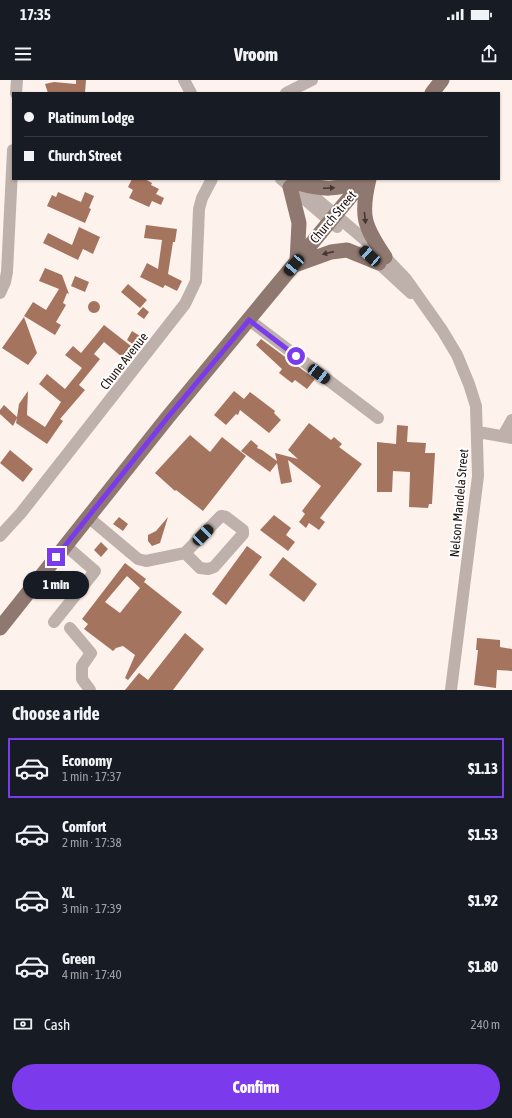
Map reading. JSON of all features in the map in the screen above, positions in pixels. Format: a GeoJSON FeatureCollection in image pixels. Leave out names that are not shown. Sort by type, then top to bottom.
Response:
{"type":"FeatureCollection","features":[{"type":"Feature","properties":{"kind":"main road"},"geometry":{"type":"LineString","coordinates":[[433,92],[442,80]]}},
{"type":"Feature","properties":{"kind":"main road"},"geometry":{"type":"LineString","coordinates":[[357,180],[351,184],[331,189],[290,182],[299,223],[296,263],[331,252],[347,250],[382,260]]}},
{"type":"Feature","properties":{"kind":"main road","name":"Church Street"},"geometry":{"type":"LineString","coordinates":[[0,628],[168,417],[364,180]]}},
{"type":"Feature","properties":{"kind":"main road"},"geometry":{"type":"LineString","coordinates":[[369,180],[365,196],[365,222],[382,260]]}},
{"type":"Feature","properties":{"kind":"street"},"geometry":{"type":"LineString","coordinates":[[16,80],[16,92]]}},
{"type":"Feature","properties":{"kind":"street"},"geometry":{"type":"LineString","coordinates":[[184,80],[190,92]]}},
{"type":"Feature","properties":{"kind":"street"},"geometry":{"type":"LineString","coordinates":[[288,92],[312,80]]}},
{"type":"Feature","properties":{"kind":"street"},"geometry":{"type":"LineString","coordinates":[[0,293],[5,282],[7,272],[12,170]]}},
{"type":"Feature","properties":{"kind":"street","name":"Chune Avenue"},"geometry":{"type":"LineString","coordinates":[[0,536],[21,514],[185,304],[196,281],[199,209],[202,198],[211,180]]}},
{"type":"Feature","properties":{"kind":"street","name":"Nelson Mandela Street"},"geometry":{"type":"LineString","coordinates":[[290,182],[406,279],[426,305],[457,356],[470,384],[476,406],[478,432],[478,476],[451,690]]}},
{"type":"Feature","properties":{"kind":"street"},"geometry":{"type":"LineString","coordinates":[[249,320],[378,418]]}},
{"type":"Feature","properties":{"kind":"street"},"geometry":{"type":"LineString","coordinates":[[478,432],[508,437],[512,420]]}},
{"type":"Feature","properties":{"kind":"street"},"geometry":{"type":"LineString","coordinates":[[88,517],[141,561],[151,561],[185,553],[221,516],[226,517],[243,530],[243,534],[214,566],[208,569],[200,568],[185,553]]}},
{"type":"Feature","properties":{"kind":"street"},"geometry":{"type":"LineString","coordinates":[[54,622],[95,571],[65,545]]}},
{"type":"Feature","properties":{"kind":"street"},"geometry":{"type":"LineString","coordinates":[[70,628],[91,653],[82,666],[82,679],[90,690]]}},
{"type":"Feature","properties":{"kind":"building"},"geometry":{"type":"Polygon","coordinates":[[[76,80],[86,80],[85,92],[48,92],[45,84],[54,82],[76,84],[76,80]]]}},
{"type":"Feature","properties":{"kind":"building"},"geometry":{"type":"Polygon","coordinates":[[[132,180],[147,180],[152,183],[151,185],[159,189],[156,194],[164,198],[161,205],[152,201],[149,207],[129,198],[133,190],[128,187],[132,180]]]}},
{"type":"Feature","properties":{"kind":"building"},"geometry":{"type":"Polygon","coordinates":[[[58,192],[81,202],[85,192],[94,196],[89,208],[91,209],[85,223],[47,206],[52,195],[56,197],[58,192]]]}},
{"type":"Feature","properties":{"kind":"building"},"geometry":{"type":"Polygon","coordinates":[[[146,225],[177,229],[175,242],[173,242],[168,274],[182,281],[177,291],[165,285],[163,288],[140,277],[147,263],[158,269],[162,240],[144,238],[146,225]]]}},
{"type":"Feature","properties":{"kind":"building"},"geometry":{"type":"Polygon","coordinates":[[[79,227],[100,237],[93,254],[83,249],[78,260],[43,243],[48,233],[72,245],[79,227]]]}},
{"type":"Feature","properties":{"kind":"building"},"geometry":{"type":"Polygon","coordinates":[[[45,268],[62,275],[69,294],[67,293],[63,303],[66,305],[56,322],[61,325],[55,335],[24,316],[33,302],[46,310],[59,289],[39,281],[45,268]]]}},
{"type":"Feature","properties":{"kind":"building"},"geometry":{"type":"Polygon","coordinates":[[[75,276],[89,282],[85,292],[71,286],[75,276]]]}},
{"type":"Feature","properties":{"kind":"building"},"geometry":{"type":"Polygon","coordinates":[[[128,284],[147,300],[140,308],[121,292],[128,284]]]}},
{"type":"Feature","properties":{"kind":"building"},"geometry":{"type":"Polygon","coordinates":[[[92,301],[96,301],[100,307],[96,313],[92,313],[88,309],[88,305],[92,301]]]}},
{"type":"Feature","properties":{"kind":"building"},"geometry":{"type":"Polygon","coordinates":[[[143,307],[149,312],[144,319],[137,314],[143,307]]]}},
{"type":"Feature","properties":{"kind":"building"},"geometry":{"type":"Polygon","coordinates":[[[24,317],[37,353],[28,365],[2,348],[24,317]]]}},
{"type":"Feature","properties":{"kind":"building"},"geometry":{"type":"Polygon","coordinates":[[[104,325],[131,346],[122,357],[104,342],[94,354],[100,359],[79,385],[85,390],[60,419],[63,421],[47,444],[16,423],[17,418],[13,426],[0,414],[0,410],[4,405],[17,417],[19,404],[28,391],[27,415],[45,427],[61,402],[39,384],[47,374],[65,389],[82,368],[65,355],[73,346],[81,353],[104,325]]]}},
{"type":"Feature","properties":{"kind":"building"},"geometry":{"type":"Polygon","coordinates":[[[132,331],[140,336],[134,345],[127,340],[132,331]]]}},
{"type":"Feature","properties":{"kind":"building"},"geometry":{"type":"Polygon","coordinates":[[[261,339],[315,379],[307,389],[295,380],[292,383],[279,373],[282,369],[256,345],[261,339]]]}},
{"type":"Feature","properties":{"kind":"building"},"geometry":{"type":"Polygon","coordinates":[[[234,391],[244,399],[250,392],[275,411],[274,413],[281,420],[269,433],[240,410],[238,415],[236,414],[226,425],[214,415],[234,391]]]}},
{"type":"Feature","properties":{"kind":"building"},"geometry":{"type":"Polygon","coordinates":[[[309,423],[331,440],[334,437],[342,444],[339,447],[362,464],[320,518],[325,522],[319,530],[309,523],[306,528],[299,522],[305,514],[302,511],[321,486],[288,460],[292,482],[281,484],[277,463],[270,472],[241,451],[251,440],[258,446],[257,448],[277,461],[275,453],[298,459],[288,450],[309,423]]]}},
{"type":"Feature","properties":{"kind":"building"},"geometry":{"type":"Polygon","coordinates":[[[397,425],[408,426],[407,442],[426,443],[425,453],[435,453],[432,504],[429,504],[428,508],[409,507],[410,472],[393,471],[392,492],[377,492],[377,442],[396,444],[397,425]]]}},
{"type":"Feature","properties":{"kind":"building"},"geometry":{"type":"Polygon","coordinates":[[[190,435],[210,452],[222,437],[246,456],[203,511],[176,490],[175,491],[155,473],[190,435]]]}},
{"type":"Feature","properties":{"kind":"building"},"geometry":{"type":"Polygon","coordinates":[[[10,450],[33,469],[23,482],[0,463],[10,450]]]}},
{"type":"Feature","properties":{"kind":"building"},"geometry":{"type":"Polygon","coordinates":[[[274,515],[291,528],[286,535],[295,542],[288,551],[260,530],[274,515]]]}},
{"type":"Feature","properties":{"kind":"building"},"geometry":{"type":"Polygon","coordinates":[[[119,517],[128,524],[123,531],[113,524],[119,517]]]}},
{"type":"Feature","properties":{"kind":"building"},"geometry":{"type":"Polygon","coordinates":[[[168,517],[160,543],[152,546],[148,541],[148,535],[156,531],[168,517]]]}},
{"type":"Feature","properties":{"kind":"building"},"geometry":{"type":"Polygon","coordinates":[[[101,542],[108,549],[101,557],[94,550],[101,542]]]}},
{"type":"Feature","properties":{"kind":"building"},"geometry":{"type":"Polygon","coordinates":[[[247,546],[262,557],[226,605],[212,594],[247,546]]]}},
{"type":"Feature","properties":{"kind":"building"},"geometry":{"type":"Polygon","coordinates":[[[283,557],[317,584],[304,602],[269,575],[283,557]]]}},
{"type":"Feature","properties":{"kind":"building"},"geometry":{"type":"Polygon","coordinates":[[[125,563],[146,579],[144,582],[182,612],[128,680],[125,678],[135,655],[123,646],[116,648],[113,651],[84,629],[88,624],[82,619],[125,563]],[[127,576],[105,602],[120,613],[140,588],[127,576]]]}},
{"type":"Feature","properties":{"kind":"building"},"geometry":{"type":"Polygon","coordinates":[[[185,633],[204,649],[173,690],[125,690],[139,673],[148,680],[185,633]]]}},
{"type":"Feature","properties":{"kind":"building"},"geometry":{"type":"Polygon","coordinates":[[[477,638],[500,640],[500,647],[512,649],[512,671],[497,670],[496,688],[474,685],[478,650],[476,650],[477,638]]]}},
{"type":"Feature","properties":{"kind":"route"},"geometry":{"type":"LineString","coordinates":[[56,557],[168,417],[249,320],[296,356]]}}]}
